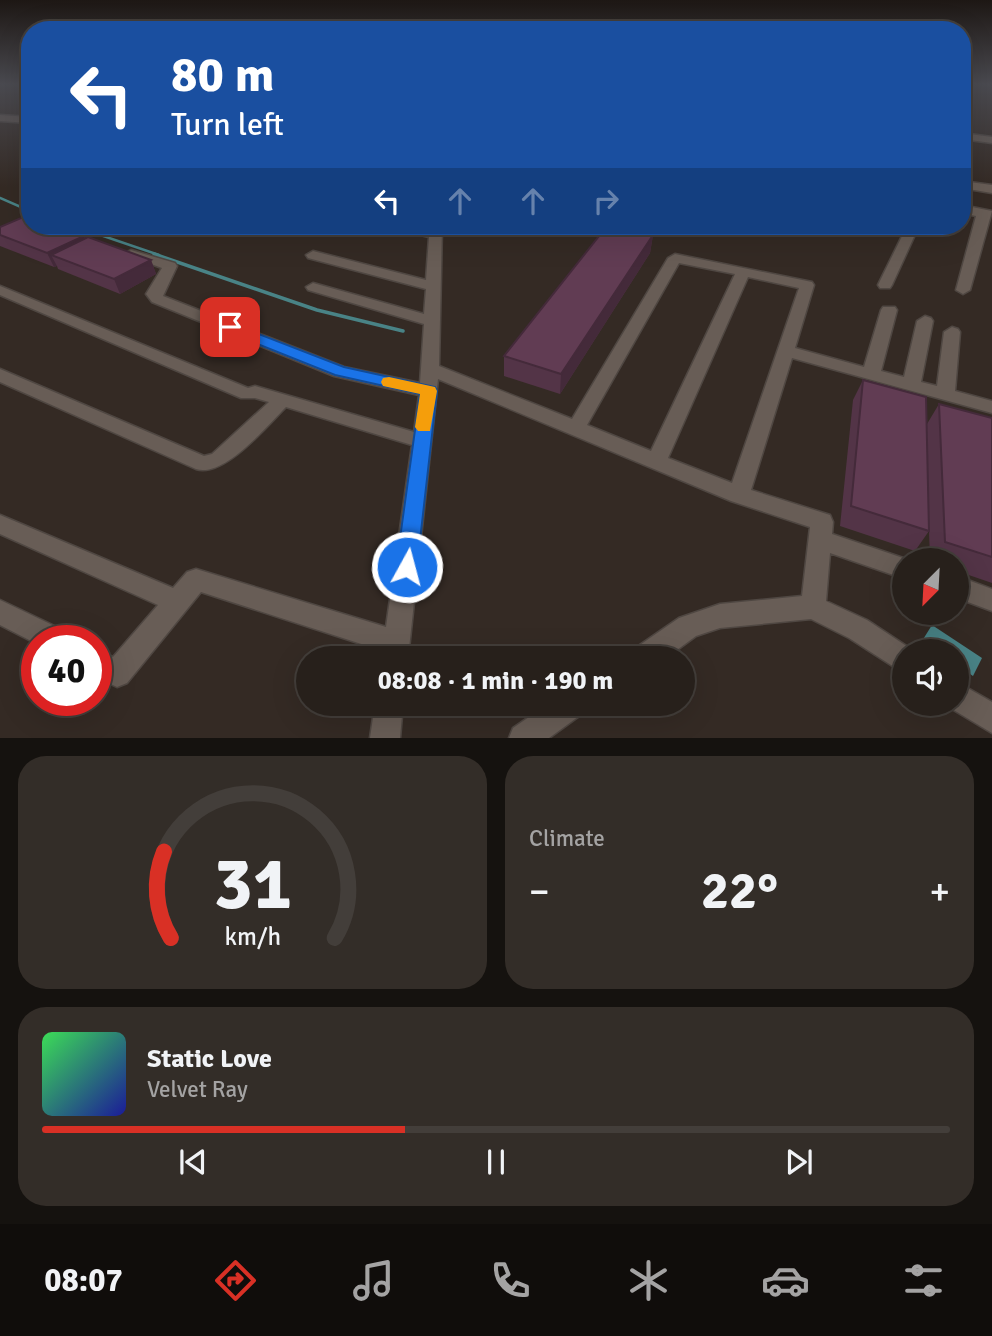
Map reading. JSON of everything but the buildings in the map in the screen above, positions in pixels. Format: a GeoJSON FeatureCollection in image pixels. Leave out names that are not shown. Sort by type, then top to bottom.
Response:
{"type":"FeatureCollection","features":[{"type":"Feature","properties":{"kind":"street"},"geometry":{"type":"LineString","coordinates":[[971,136],[992,139]]}},
{"type":"Feature","properties":{"kind":"street"},"geometry":{"type":"LineString","coordinates":[[971,186],[992,190]]}},
{"type":"Feature","properties":{"kind":"street"},"geometry":{"type":"LineString","coordinates":[[963,290],[988,214]]}},
{"type":"Feature","properties":{"kind":"street"},"geometry":{"type":"LineString","coordinates":[[396,646],[429,391],[436,235]]}},
{"type":"Feature","properties":{"kind":"street"},"geometry":{"type":"LineString","coordinates":[[885,285],[910,235]]}},
{"type":"Feature","properties":{"kind":"street"},"geometry":{"type":"LineString","coordinates":[[121,251],[170,266],[154,294],[157,299],[340,372],[429,391]]}},
{"type":"Feature","properties":{"kind":"street"},"geometry":{"type":"LineString","coordinates":[[313,255],[434,287]]}},
{"type":"Feature","properties":{"kind":"street"},"geometry":{"type":"LineString","coordinates":[[575,430],[676,258],[807,285],[739,495]]}},
{"type":"Feature","properties":{"kind":"street"},"geometry":{"type":"LineString","coordinates":[[656,462],[743,272]]}},
{"type":"Feature","properties":{"kind":"street"},"geometry":{"type":"LineString","coordinates":[[313,287],[432,321]]}},
{"type":"Feature","properties":{"kind":"street"},"geometry":{"type":"LineString","coordinates":[[0,290],[247,394],[255,392],[422,441]]}},
{"type":"Feature","properties":{"kind":"street"},"geometry":{"type":"LineString","coordinates":[[871,374],[889,310]]}},
{"type":"Feature","properties":{"kind":"street"},"geometry":{"type":"LineString","coordinates":[[911,386],[925,321]]}},
{"type":"Feature","properties":{"kind":"street"},"geometry":{"type":"LineString","coordinates":[[945,395],[952,332]]}},
{"type":"Feature","properties":{"kind":"street"},"geometry":{"type":"LineString","coordinates":[[786,351],[992,407]]}},
{"type":"Feature","properties":{"kind":"street"},"geometry":{"type":"LineString","coordinates":[[430,369],[739,495],[822,522],[813,607]]}},
{"type":"Feature","properties":{"kind":"street"},"geometry":{"type":"LineString","coordinates":[[0,375],[203,464],[219,459],[283,400]]}},
{"type":"Feature","properties":{"kind":"street"},"geometry":{"type":"LineString","coordinates":[[0,524],[178,602]]}},
{"type":"Feature","properties":{"kind":"street"},"geometry":{"type":"LineString","coordinates":[[819,539],[892,564]]}},
{"type":"Feature","properties":{"kind":"street"},"geometry":{"type":"LineString","coordinates":[[112,670],[117,673],[196,580],[385,646]]}},
{"type":"Feature","properties":{"kind":"street"},"geometry":{"type":"LineString","coordinates":[[970,592],[992,600]]}},
{"type":"Feature","properties":{"kind":"street"},"geometry":{"type":"LineString","coordinates":[[660,646],[688,627],[720,615],[813,607],[858,629],[892,652]]}},
{"type":"Feature","properties":{"kind":"street"},"geometry":{"type":"LineString","coordinates":[[0,612],[26,625]]}},
{"type":"Feature","properties":{"kind":"street"},"geometry":{"type":"LineString","coordinates":[[969,704],[992,719]]}},
{"type":"Feature","properties":{"kind":"street"},"geometry":{"type":"LineString","coordinates":[[385,737],[388,716]]}},
{"type":"Feature","properties":{"kind":"street"},"geometry":{"type":"LineString","coordinates":[[523,737],[554,716]]}},
{"type":"Feature","properties":{"kind":"water"},"geometry":{"type":"Polygon","coordinates":[[[932,625],[953,639],[923,639],[932,625]]]}},
{"type":"Feature","properties":{"kind":"water"},"geometry":{"type":"Polygon","coordinates":[[[969,649],[982,658],[973,676],[969,673],[969,649]]]}},
{"type":"Feature","properties":{"kind":"waterway"},"geometry":{"type":"LineString","coordinates":[[0,198],[21,207]]}},
{"type":"Feature","properties":{"kind":"waterway"},"geometry":{"type":"LineString","coordinates":[[100,235],[159,255]]}},
{"type":"Feature","properties":{"kind":"waterway"},"geometry":{"type":"LineString","coordinates":[[154,254],[317,310],[403,331]]}},
{"type":"Feature","properties":{"kind":"slow traffic"},"geometry":{"type":"LineString","coordinates":[[389,382],[429,391],[424,427]]}},
{"type":"Feature","properties":{"kind":"route"},"geometry":{"type":"LineString","coordinates":[[230,327],[340,372],[429,391],[407,567]]}}]}
